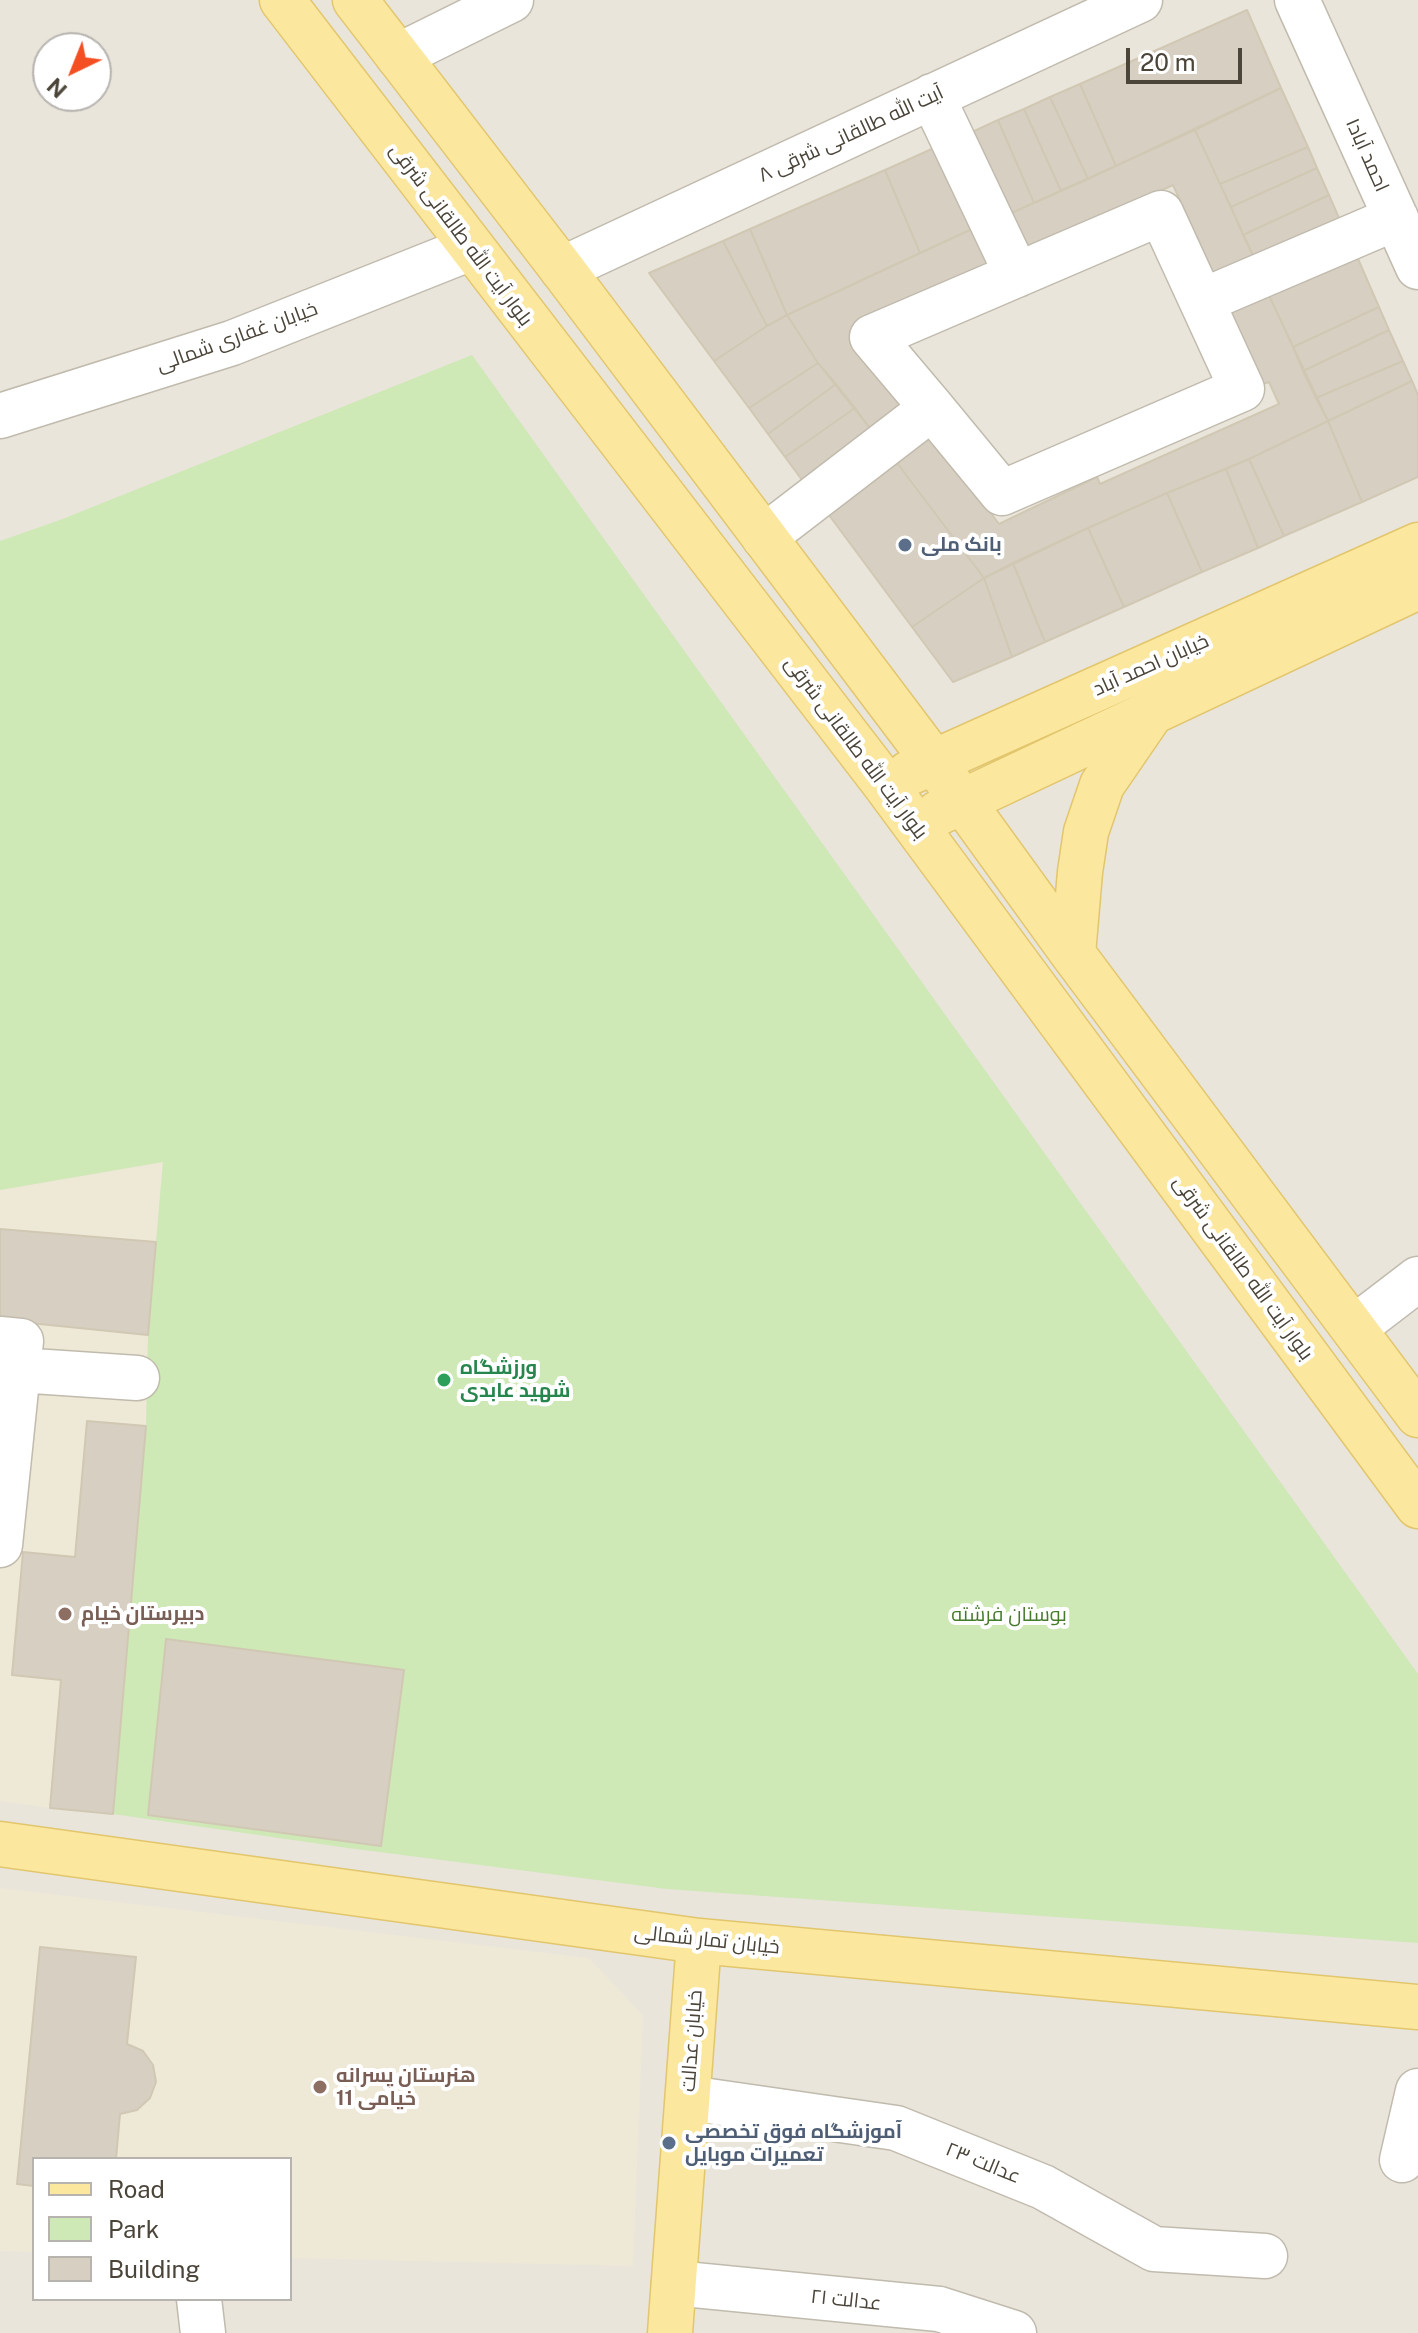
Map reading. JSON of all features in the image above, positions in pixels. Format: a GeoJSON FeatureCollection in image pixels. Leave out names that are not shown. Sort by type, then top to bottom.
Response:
{"type":"FeatureCollection","features":[{"type":"Feature","properties":{"kind":"main road","name":"بلوار آیت الله طالقانی شرقی"},"geometry":{"type":"LineString","coordinates":[[282,0],[884,783],[1418,1506]]}},
{"type":"Feature","properties":{"kind":"main road"},"geometry":{"type":"LineString","coordinates":[[355,0],[934,762],[1073,954],[1418,1415]]}},
{"type":"Feature","properties":{"kind":"main road","name":"خیابان احمد آباد"},"geometry":{"type":"LineString","coordinates":[[884,783],[1418,545]]}},
{"type":"Feature","properties":{"kind":"main road","name":"خیابان احمد آباد"},"geometry":{"type":"LineString","coordinates":[[914,823],[1418,587]]}},
{"type":"Feature","properties":{"kind":"main road"},"geometry":{"type":"LineString","coordinates":[[1073,954],[1086,832],[1102,785],[1153,711]]}},
{"type":"Feature","properties":{"kind":"main road","name":"خیابان تمار شمالی"},"geometry":{"type":"LineString","coordinates":[[0,1844],[699,1941],[1418,2007]]}},
{"type":"Feature","properties":{"kind":"main road","name":"خیابان عدالت"},"geometry":{"type":"LineString","coordinates":[[670,2333],[699,1941]]}},
{"type":"Feature","properties":{"kind":"street"},"geometry":{"type":"LineString","coordinates":[[398,56],[511,0]]}},
{"type":"Feature","properties":{"kind":"street","name":"آیت الله طالقانی شرقی ۸"},"geometry":{"type":"LineString","coordinates":[[562,269],[1140,0]]}},
{"type":"Feature","properties":{"kind":"street","name":"احمد آباد۱"},"geometry":{"type":"LineString","coordinates":[[1297,0],[1418,267]]}},
{"type":"Feature","properties":{"kind":"street"},"geometry":{"type":"LineString","coordinates":[[932,96],[1017,275]]}},
{"type":"Feature","properties":{"kind":"street"},"geometry":{"type":"LineString","coordinates":[[1161,213],[1242,389],[1002,493],[872,337],[1017,275],[1161,213]]}},
{"type":"Feature","properties":{"kind":"street"},"geometry":{"type":"LineString","coordinates":[[1202,301],[1396,218]]}},
{"type":"Feature","properties":{"kind":"street","name":"خیابان غفاری شمالی"},"geometry":{"type":"LineString","coordinates":[[0,416],[232,343],[471,248]]}},
{"type":"Feature","properties":{"kind":"street"},"geometry":{"type":"LineString","coordinates":[[764,537],[932,408]]}},
{"type":"Feature","properties":{"kind":"street"},"geometry":{"type":"LineString","coordinates":[[1354,1328],[1418,1279]]}},
{"type":"Feature","properties":{"kind":"street"},"geometry":{"type":"LineString","coordinates":[[0,1545],[9,1354],[137,1378]]}},
{"type":"Feature","properties":{"kind":"street"},"geometry":{"type":"LineString","coordinates":[[1402,2160],[1418,2091]]}},
{"type":"Feature","properties":{"kind":"street","name":"عدالت ۲۳"},"geometry":{"type":"LineString","coordinates":[[688,2098],[896,2128],[1043,2187],[1154,2249],[1265,2256]]}},
{"type":"Feature","properties":{"kind":"street","name":"عدالت ۲۱"},"geometry":{"type":"LineString","coordinates":[[674,2283],[939,2309],[1014,2333]]}},
{"type":"Feature","properties":{"kind":"street"},"geometry":{"type":"LineString","coordinates":[[199,2301],[203,2333]]}},
{"type":"Feature","properties":{"kind":"shaded area"},"geometry":{"type":"Polygon","coordinates":[[[0,0],[1418,0],[1418,2333],[0,2333],[0,0]]]}},
{"type":"Feature","properties":{"kind":"shaded area","name":"دبیرستان خیام"},"geometry":{"type":"Polygon","coordinates":[[[163,1161],[148,1335],[146,1426],[50,1808],[0,1801],[0,1190],[163,1161]]]}},
{"type":"Feature","properties":{"kind":"shaded area","name":"هنرستان پسرانه خیامی 11"},"geometry":{"type":"Polygon","coordinates":[[[0,1888],[589,1958],[643,2015],[633,2266],[292,2258],[292,2157],[32,2157],[32,2252],[0,2251],[0,1888]]]}},
{"type":"Feature","properties":{"kind":"green space","name":"بوستان فرشته"},"geometry":{"type":"Polygon","coordinates":[[[472,355],[1418,1674],[1418,1943],[667,1889],[113,1814],[146,1426],[148,1335],[163,1162],[0,1190],[0,541],[60,520],[472,355]]]}},
{"type":"Feature","properties":{"kind":"building"},"geometry":{"type":"Polygon","coordinates":[[[1247,10],[1281,88],[1116,166],[1080,84],[1247,10]]]}},
{"type":"Feature","properties":{"kind":"building"},"geometry":{"type":"Polygon","coordinates":[[[1080,84],[1116,166],[1088,179],[1050,97],[1080,84]]]}},
{"type":"Feature","properties":{"kind":"building"},"geometry":{"type":"Polygon","coordinates":[[[1281,88],[1308,147],[1220,184],[1195,130],[1281,88]]]}},
{"type":"Feature","properties":{"kind":"building"},"geometry":{"type":"Polygon","coordinates":[[[1050,97],[1088,179],[1061,191],[1024,109],[1050,97]]]}},
{"type":"Feature","properties":{"kind":"building"},"geometry":{"type":"Polygon","coordinates":[[[1024,109],[1061,191],[1034,203],[998,120],[1024,109]]]}},
{"type":"Feature","properties":{"kind":"building"},"geometry":{"type":"Polygon","coordinates":[[[998,120],[1034,203],[1007,215],[970,133],[998,120]]]}},
{"type":"Feature","properties":{"kind":"building"},"geometry":{"type":"Polygon","coordinates":[[[1195,130],[1258,266],[1218,284],[1173,185],[1024,253],[1007,215],[1195,130]]]}},
{"type":"Feature","properties":{"kind":"building"},"geometry":{"type":"Polygon","coordinates":[[[1308,147],[1317,168],[1231,207],[1220,184],[1308,147]]]}},
{"type":"Feature","properties":{"kind":"building"},"geometry":{"type":"Polygon","coordinates":[[[934,148],[972,229],[920,253],[885,170],[934,148]]]}},
{"type":"Feature","properties":{"kind":"building"},"geometry":{"type":"Polygon","coordinates":[[[1317,168],[1329,195],[1243,235],[1231,207],[1317,168]]]}},
{"type":"Feature","properties":{"kind":"building"},"geometry":{"type":"Polygon","coordinates":[[[885,170],[920,253],[787,315],[750,229],[885,170]]]}},
{"type":"Feature","properties":{"kind":"building"},"geometry":{"type":"Polygon","coordinates":[[[1329,195],[1342,225],[1258,266],[1243,235],[1329,195]]]}},
{"type":"Feature","properties":{"kind":"building"},"geometry":{"type":"Polygon","coordinates":[[[750,229],[787,315],[767,326],[723,241],[750,229]]]}},
{"type":"Feature","properties":{"kind":"building"},"geometry":{"type":"Polygon","coordinates":[[[972,229],[994,269],[852,331],[906,403],[872,431],[818,363],[787,315],[972,229]]]}},
{"type":"Feature","properties":{"kind":"building"},"geometry":{"type":"Polygon","coordinates":[[[723,241],[767,326],[714,361],[649,273],[723,241]]]}},
{"type":"Feature","properties":{"kind":"building"},"geometry":{"type":"Polygon","coordinates":[[[1355,252],[1379,307],[1293,347],[1268,293],[1355,252]]]}},
{"type":"Feature","properties":{"kind":"building"},"geometry":{"type":"Polygon","coordinates":[[[1268,293],[1328,421],[984,578],[894,459],[928,429],[999,524],[1097,477],[1100,484],[1279,404],[1269,382],[1263,384],[1228,309],[1268,293]]]}},
{"type":"Feature","properties":{"kind":"building"},"geometry":{"type":"Polygon","coordinates":[[[1379,307],[1389,330],[1303,371],[1293,347],[1379,307]]]}},
{"type":"Feature","properties":{"kind":"building"},"geometry":{"type":"Polygon","coordinates":[[[787,315],[818,363],[749,408],[714,361],[787,315]]]}},
{"type":"Feature","properties":{"kind":"building"},"geometry":{"type":"Polygon","coordinates":[[[1389,330],[1403,361],[1316,398],[1303,371],[1389,330]]]}},
{"type":"Feature","properties":{"kind":"building"},"geometry":{"type":"Polygon","coordinates":[[[1403,361],[1412,381],[1328,421],[1316,398],[1403,361]]]}},
{"type":"Feature","properties":{"kind":"building"},"geometry":{"type":"Polygon","coordinates":[[[818,363],[836,384],[768,434],[749,408],[818,363]]]}},
{"type":"Feature","properties":{"kind":"building"},"geometry":{"type":"Polygon","coordinates":[[[1412,381],[1418,395],[1418,477],[1362,502],[1328,421],[1412,381]]]}},
{"type":"Feature","properties":{"kind":"building"},"geometry":{"type":"Polygon","coordinates":[[[836,384],[855,408],[785,457],[768,434],[836,384]]]}},
{"type":"Feature","properties":{"kind":"building"},"geometry":{"type":"Polygon","coordinates":[[[855,408],[872,431],[805,484],[785,457],[855,408]]]}},
{"type":"Feature","properties":{"kind":"building"},"geometry":{"type":"Polygon","coordinates":[[[1328,421],[1362,502],[1284,536],[1249,459],[1328,421]]]}},
{"type":"Feature","properties":{"kind":"building","name":"بانک ملی"},"geometry":{"type":"Polygon","coordinates":[[[894,459],[984,578],[912,627],[826,511],[894,459]]]}},
{"type":"Feature","properties":{"kind":"building"},"geometry":{"type":"Polygon","coordinates":[[[1249,459],[1284,536],[1258,548],[1226,469],[1249,459]]]}},
{"type":"Feature","properties":{"kind":"building"},"geometry":{"type":"Polygon","coordinates":[[[1226,469],[1258,548],[1202,572],[1167,493],[1226,469]]]}},
{"type":"Feature","properties":{"kind":"building"},"geometry":{"type":"Polygon","coordinates":[[[1167,493],[1202,572],[1124,607],[1088,528],[1167,493]]]}},
{"type":"Feature","properties":{"kind":"building"},"geometry":{"type":"Polygon","coordinates":[[[1088,528],[1124,607],[1045,642],[1013,563],[1088,528]]]}},
{"type":"Feature","properties":{"kind":"building"},"geometry":{"type":"Polygon","coordinates":[[[1013,563],[1045,642],[1012,657],[984,578],[1013,563]]]}},
{"type":"Feature","properties":{"kind":"building"},"geometry":{"type":"Polygon","coordinates":[[[984,578],[1012,657],[953,682],[912,627],[984,578]]]}},
{"type":"Feature","properties":{"kind":"building"},"geometry":{"type":"Polygon","coordinates":[[[0,1229],[156,1242],[148,1335],[0,1320],[0,1229]]]}},
{"type":"Feature","properties":{"kind":"building"},"geometry":{"type":"Polygon","coordinates":[[[87,1421],[146,1426],[113,1814],[50,1808],[61,1680],[12,1675],[23,1552],[75,1557],[87,1421]]]}},
{"type":"Feature","properties":{"kind":"building"},"geometry":{"type":"Polygon","coordinates":[[[166,1639],[404,1670],[381,1846],[148,1815],[166,1639]]]}},
{"type":"Feature","properties":{"kind":"building"},"geometry":{"type":"Polygon","coordinates":[[[40,1947],[136,1957],[127,2044],[143,2051],[153,2065],[156,2082],[150,2098],[137,2110],[120,2114],[116,2157],[32,2157],[32,2186],[17,2184],[40,1947]]]}},
{"type":"Feature","properties":{"kind":"place","name":"بانک ملی"},"geometry":{"type":"Point","coordinates":[905,545]}},
{"type":"Feature","properties":{"kind":"place","name":"ورزشگاه شهید عابدی"},"geometry":{"type":"Point","coordinates":[444,1380]}},
{"type":"Feature","properties":{"kind":"place","name":"دبیرستان خیام"},"geometry":{"type":"Point","coordinates":[65,1614]}},
{"type":"Feature","properties":{"kind":"place","name":"هنرستان پسرانه خیامی 11"},"geometry":{"type":"Point","coordinates":[320,2087]}},
{"type":"Feature","properties":{"kind":"place","name":"آموزشگاه فوق تخصصی تعمیرات موبایل"},"geometry":{"type":"Point","coordinates":[669,2143]}}]}
